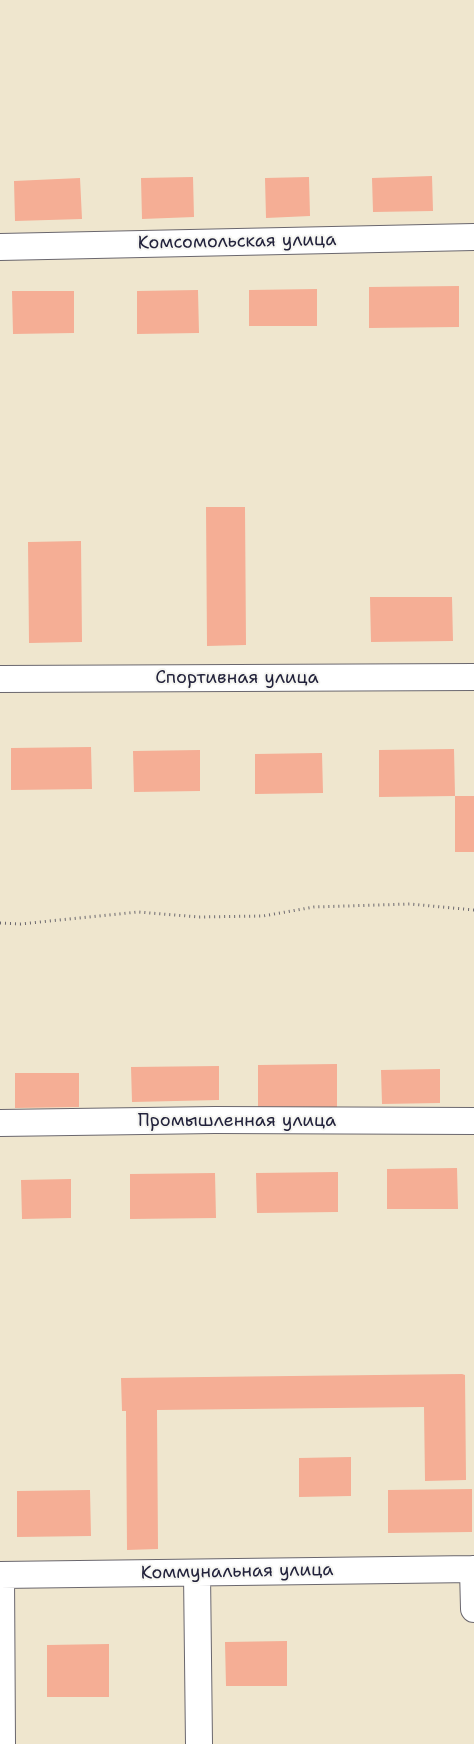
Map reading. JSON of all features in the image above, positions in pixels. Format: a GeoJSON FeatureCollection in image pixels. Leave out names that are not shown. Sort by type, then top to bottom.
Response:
{"type":"FeatureCollection","features":[{"type":"Feature","properties":{"kind":"street","name":"Комсомольская улица"},"geometry":{"type":"LineString","coordinates":[[0,247],[474,237]]}},
{"type":"Feature","properties":{"kind":"street","name":"Спортивная улица"},"geometry":{"type":"LineString","coordinates":[[0,679],[474,677]]}},
{"type":"Feature","properties":{"kind":"street","name":"Промышленная улица"},"geometry":{"type":"LineString","coordinates":[[0,1123],[215,1120],[474,1120]]}},
{"type":"Feature","properties":{"kind":"street","name":"Коммунальная улица"},"geometry":{"type":"LineString","coordinates":[[1,1575],[474,1569]]}},
{"type":"Feature","properties":{"kind":"street"},"geometry":{"type":"LineString","coordinates":[[474,1569],[474,1609]]}},
{"type":"Feature","properties":{"kind":"street"},"geometry":{"type":"LineString","coordinates":[[197,1573],[199,1744]]}},
{"type":"Feature","properties":{"kind":"street"},"geometry":{"type":"LineString","coordinates":[[1,1575],[2,1744]]}},
{"type":"Feature","properties":{"kind":"path"},"geometry":{"type":"LineString","coordinates":[[0,923],[20,924],[138,912],[199,917],[263,916],[314,907],[391,904],[474,910]]}},
{"type":"Feature","properties":{"kind":"building"},"geometry":{"type":"Polygon","coordinates":[[[432,176],[433,211],[373,212],[372,178],[432,176]]]}},
{"type":"Feature","properties":{"kind":"building"},"geometry":{"type":"Polygon","coordinates":[[[193,177],[194,217],[142,219],[141,178],[193,177]]]}},
{"type":"Feature","properties":{"kind":"building"},"geometry":{"type":"Polygon","coordinates":[[[309,177],[310,216],[266,218],[265,178],[309,177]]]}},
{"type":"Feature","properties":{"kind":"building"},"geometry":{"type":"Polygon","coordinates":[[[80,178],[82,219],[15,221],[14,181],[80,178]]]}},
{"type":"Feature","properties":{"kind":"building"},"geometry":{"type":"Polygon","coordinates":[[[459,286],[459,327],[369,328],[369,287],[459,286]]]}},
{"type":"Feature","properties":{"kind":"building"},"geometry":{"type":"Polygon","coordinates":[[[317,289],[317,326],[249,326],[249,290],[317,289]]]}},
{"type":"Feature","properties":{"kind":"building"},"geometry":{"type":"Polygon","coordinates":[[[198,290],[199,333],[137,334],[137,291],[198,290]]]}},
{"type":"Feature","properties":{"kind":"building"},"geometry":{"type":"Polygon","coordinates":[[[12,291],[74,291],[74,333],[13,334],[12,291]]]}},
{"type":"Feature","properties":{"kind":"building"},"geometry":{"type":"Polygon","coordinates":[[[206,507],[245,507],[246,645],[207,646],[206,507]]]}},
{"type":"Feature","properties":{"kind":"building"},"geometry":{"type":"Polygon","coordinates":[[[81,541],[82,642],[29,643],[28,542],[81,541]]]}},
{"type":"Feature","properties":{"kind":"building"},"geometry":{"type":"Polygon","coordinates":[[[370,597],[452,597],[453,641],[371,642],[370,597]]]}},
{"type":"Feature","properties":{"kind":"building"},"geometry":{"type":"Polygon","coordinates":[[[91,747],[92,789],[11,790],[11,748],[91,747]]]}},
{"type":"Feature","properties":{"kind":"building"},"geometry":{"type":"Polygon","coordinates":[[[454,749],[455,796],[379,797],[379,750],[454,749]]]}},
{"type":"Feature","properties":{"kind":"building"},"geometry":{"type":"Polygon","coordinates":[[[200,750],[200,791],[134,792],[133,751],[200,750]]]}},
{"type":"Feature","properties":{"kind":"building"},"geometry":{"type":"Polygon","coordinates":[[[322,753],[323,793],[255,794],[255,754],[322,753]]]}},
{"type":"Feature","properties":{"kind":"building"},"geometry":{"type":"Polygon","coordinates":[[[455,796],[474,796],[474,852],[455,852],[455,796]]]}},
{"type":"Feature","properties":{"kind":"building"},"geometry":{"type":"Polygon","coordinates":[[[337,1064],[337,1108],[258,1109],[258,1065],[337,1064]]]}},
{"type":"Feature","properties":{"kind":"building"},"geometry":{"type":"Polygon","coordinates":[[[219,1066],[219,1100],[132,1102],[131,1067],[219,1066]]]}},
{"type":"Feature","properties":{"kind":"building"},"geometry":{"type":"Polygon","coordinates":[[[440,1069],[440,1103],[382,1104],[381,1070],[440,1069]]]}},
{"type":"Feature","properties":{"kind":"building"},"geometry":{"type":"Polygon","coordinates":[[[15,1073],[79,1073],[79,1107],[15,1108],[15,1073]]]}},
{"type":"Feature","properties":{"kind":"building"},"geometry":{"type":"Polygon","coordinates":[[[457,1168],[458,1209],[387,1209],[387,1169],[457,1168]]]}},
{"type":"Feature","properties":{"kind":"building"},"geometry":{"type":"Polygon","coordinates":[[[338,1172],[338,1212],[257,1213],[256,1173],[338,1172]]]}},
{"type":"Feature","properties":{"kind":"building"},"geometry":{"type":"Polygon","coordinates":[[[215,1173],[216,1218],[130,1219],[130,1174],[215,1173]]]}},
{"type":"Feature","properties":{"kind":"building"},"geometry":{"type":"Polygon","coordinates":[[[71,1179],[71,1218],[22,1219],[21,1180],[71,1179]]]}},
{"type":"Feature","properties":{"kind":"building"},"geometry":{"type":"Polygon","coordinates":[[[465,1375],[466,1480],[425,1481],[424,1407],[157,1410],[158,1549],[127,1550],[126,1411],[122,1411],[121,1378],[465,1375]]]}},
{"type":"Feature","properties":{"kind":"building"},"geometry":{"type":"Polygon","coordinates":[[[351,1457],[351,1496],[299,1497],[299,1458],[351,1457]]]}},
{"type":"Feature","properties":{"kind":"building"},"geometry":{"type":"Polygon","coordinates":[[[472,1489],[472,1532],[388,1533],[388,1490],[472,1489]]]}},
{"type":"Feature","properties":{"kind":"building"},"geometry":{"type":"Polygon","coordinates":[[[90,1490],[91,1536],[17,1537],[17,1491],[90,1490]]]}},
{"type":"Feature","properties":{"kind":"building"},"geometry":{"type":"Polygon","coordinates":[[[287,1641],[287,1686],[226,1686],[225,1642],[287,1641]]]}},
{"type":"Feature","properties":{"kind":"building"},"geometry":{"type":"Polygon","coordinates":[[[109,1644],[109,1697],[47,1697],[47,1645],[109,1644]]]}}]}
